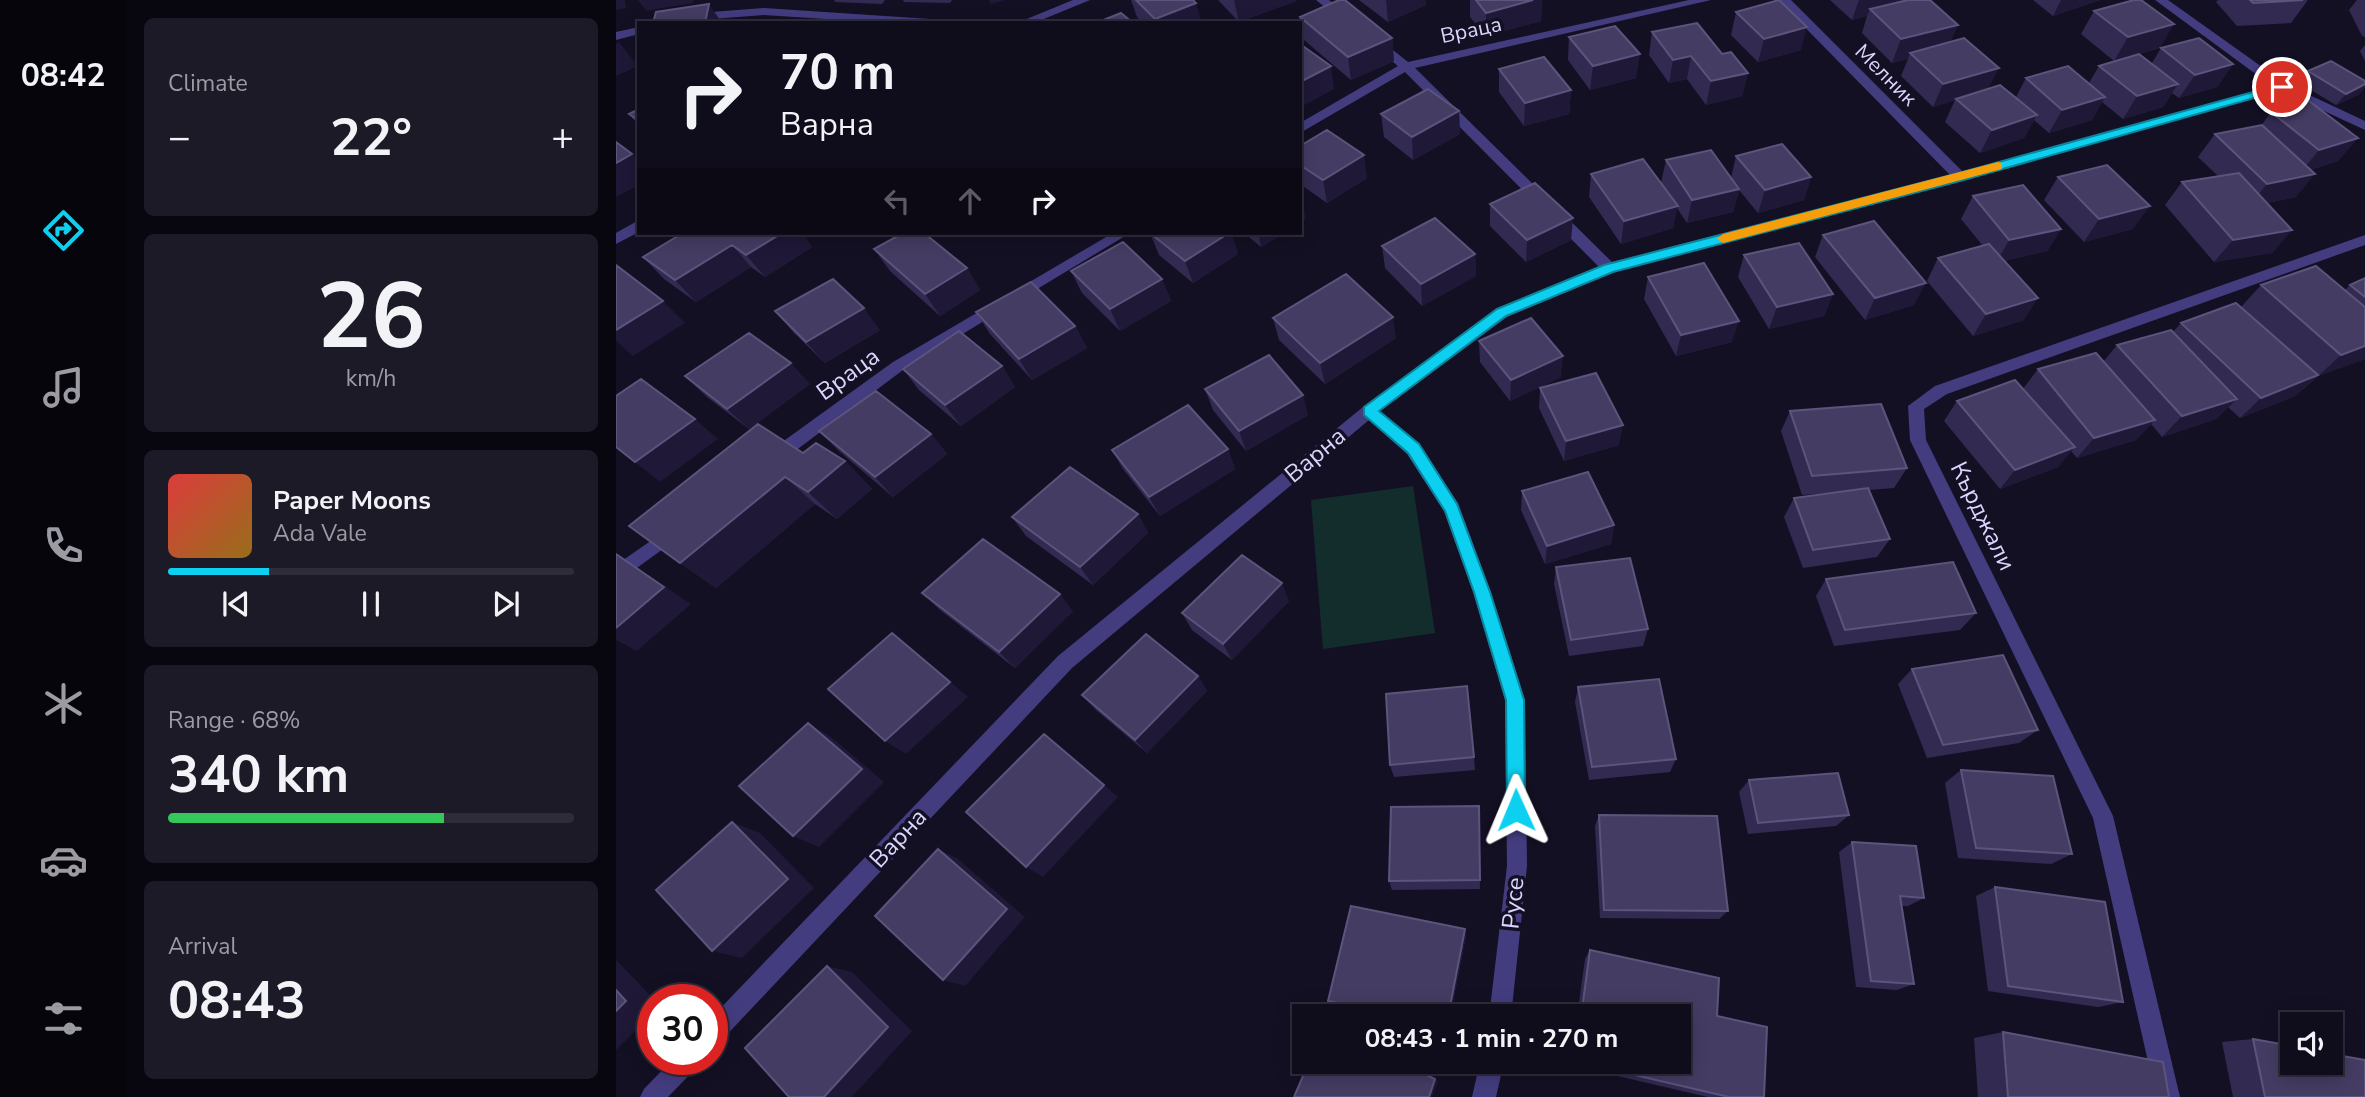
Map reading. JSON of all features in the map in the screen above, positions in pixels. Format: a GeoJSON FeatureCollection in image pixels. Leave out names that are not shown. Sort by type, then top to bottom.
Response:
{"type":"FeatureCollection","features":[{"type":"Feature","properties":{"kind":"street"},"geometry":{"type":"LineString","coordinates":[[1028,21],[1084,0]]}},
{"type":"Feature","properties":{"kind":"street"},"geometry":{"type":"LineString","coordinates":[[1322,0],[1406,66],[1609,268]]}},
{"type":"Feature","properties":{"kind":"street","name":"Враца"},"geometry":{"type":"LineString","coordinates":[[1302,128],[1406,66],[1705,0]]}},
{"type":"Feature","properties":{"kind":"street","name":"Мелник"},"geometry":{"type":"LineString","coordinates":[[1784,0],[1960,177]]}},
{"type":"Feature","properties":{"kind":"street"},"geometry":{"type":"LineString","coordinates":[[2161,0],[2282,87],[2364,125]]}},
{"type":"Feature","properties":{"kind":"street"},"geometry":{"type":"LineString","coordinates":[[673,21],[757,11],[901,21]]}},
{"type":"Feature","properties":{"kind":"street"},"geometry":{"type":"LineString","coordinates":[[616,36],[637,31]]}},
{"type":"Feature","properties":{"kind":"street","name":"Варна"},"geometry":{"type":"LineString","coordinates":[[728,1017],[1065,662],[1369,411],[1502,313],[1609,268],[1960,177],[2282,87]]}},
{"type":"Feature","properties":{"kind":"street"},"geometry":{"type":"LineString","coordinates":[[616,239],[637,226]]}},
{"type":"Feature","properties":{"kind":"street","name":"Враца"},"geometry":{"type":"LineString","coordinates":[[757,470],[898,366],[1120,235]]}},
{"type":"Feature","properties":{"kind":"street","name":"Кърджали"},"geometry":{"type":"LineString","coordinates":[[2168,1097],[2103,816],[1918,440],[1916,406],[1941,390],[2365,240]]}},
{"type":"Feature","properties":{"kind":"street","name":"Русе"},"geometry":{"type":"LineString","coordinates":[[1369,411],[1413,449],[1452,508],[1482,592],[1515,700],[1517,866],[1501,1004]]}},
{"type":"Feature","properties":{"kind":"street"},"geometry":{"type":"LineString","coordinates":[[616,575],[692,519]]}},
{"type":"Feature","properties":{"kind":"street"},"geometry":{"type":"LineString","coordinates":[[1484,1097],[1489,1074]]}},
{"type":"Feature","properties":{"kind":"street"},"geometry":{"type":"LineString","coordinates":[[652,1097],[673,1075]]}},
{"type":"Feature","properties":{"kind":"green space"},"geometry":{"type":"Polygon","coordinates":[[[1413,486],[1435,633],[1323,649],[1311,500],[1413,486]]]}},
{"type":"Feature","properties":{"kind":"building"},"geometry":{"type":"Polygon","coordinates":[[[1136,0],[1193,0],[1196,3],[1155,19],[1136,0]]]}},
{"type":"Feature","properties":{"kind":"building"},"geometry":{"type":"Polygon","coordinates":[[[1339,0],[1345,0],[1392,38],[1348,57],[1300,17],[1339,0]]]}},
{"type":"Feature","properties":{"kind":"building"},"geometry":{"type":"Polygon","coordinates":[[[1476,0],[1533,0],[1486,13],[1476,0]]]}},
{"type":"Feature","properties":{"kind":"building"},"geometry":{"type":"Polygon","coordinates":[[[1779,0],[1807,27],[1764,39],[1736,12],[1779,0]]]}},
{"type":"Feature","properties":{"kind":"building"},"geometry":{"type":"Polygon","coordinates":[[[1908,0],[1930,0],[1958,25],[1901,39],[1870,9],[1908,0]]]}},
{"type":"Feature","properties":{"kind":"building"},"geometry":{"type":"Polygon","coordinates":[[[2141,0],[2174,24],[2128,37],[2094,11],[2141,0]]]}},
{"type":"Feature","properties":{"kind":"building"},"geometry":{"type":"Polygon","coordinates":[[[2250,0],[2303,0],[2253,3],[2250,0]]]}},
{"type":"Feature","properties":{"kind":"building"},"geometry":{"type":"Polygon","coordinates":[[[709,4],[705,21],[654,21],[656,12],[709,4]]]}},
{"type":"Feature","properties":{"kind":"building"},"geometry":{"type":"Polygon","coordinates":[[[1121,13],[1131,21],[1101,21],[1121,13]]]}},
{"type":"Feature","properties":{"kind":"building"},"geometry":{"type":"Polygon","coordinates":[[[1697,23],[1722,54],[1731,52],[1748,73],[1711,81],[1691,56],[1673,60],[1652,32],[1697,23]]]}},
{"type":"Feature","properties":{"kind":"building"},"geometry":{"type":"Polygon","coordinates":[[[1615,26],[1640,54],[1593,66],[1569,37],[1615,26]]]}},
{"type":"Feature","properties":{"kind":"building"},"geometry":{"type":"Polygon","coordinates":[[[1964,38],[1999,68],[1943,84],[1910,53],[1964,38]]]}},
{"type":"Feature","properties":{"kind":"building"},"geometry":{"type":"Polygon","coordinates":[[[2199,38],[2233,64],[2195,75],[2161,48],[2199,38]]]}},
{"type":"Feature","properties":{"kind":"building"},"geometry":{"type":"Polygon","coordinates":[[[1302,45],[1331,66],[1302,81],[1302,45]]]}},
{"type":"Feature","properties":{"kind":"building"},"geometry":{"type":"Polygon","coordinates":[[[2139,54],[2178,84],[2137,96],[2099,66],[2139,54]]]}},
{"type":"Feature","properties":{"kind":"building"},"geometry":{"type":"Polygon","coordinates":[[[1544,57],[1571,90],[1525,103],[1499,69],[1544,57]]]}},
{"type":"Feature","properties":{"kind":"building"},"geometry":{"type":"Polygon","coordinates":[[[2331,61],[2365,81],[2365,84],[2346,94],[2308,71],[2331,61]]]}},
{"type":"Feature","properties":{"kind":"building"},"geometry":{"type":"Polygon","coordinates":[[[2068,66],[2105,97],[2062,110],[2026,78],[2068,66]]]}},
{"type":"Feature","properties":{"kind":"building"},"geometry":{"type":"Polygon","coordinates":[[[2000,85],[2037,115],[1992,130],[1956,99],[2000,85]]]}},
{"type":"Feature","properties":{"kind":"building"},"geometry":{"type":"Polygon","coordinates":[[[1428,89],[1459,111],[1412,137],[1381,114],[1428,89]]]}},
{"type":"Feature","properties":{"kind":"building"},"geometry":{"type":"Polygon","coordinates":[[[2309,101],[2358,138],[2319,150],[2271,112],[2309,101]]]}},
{"type":"Feature","properties":{"kind":"building"},"geometry":{"type":"Polygon","coordinates":[[[637,110],[637,120],[629,114],[637,110]]]}},
{"type":"Feature","properties":{"kind":"building"},"geometry":{"type":"Polygon","coordinates":[[[2262,125],[2315,174],[2267,184],[2215,134],[2262,125]]]}},
{"type":"Feature","properties":{"kind":"building"},"geometry":{"type":"Polygon","coordinates":[[[1327,130],[1364,155],[1323,180],[1302,166],[1302,145],[1327,130]]]}},
{"type":"Feature","properties":{"kind":"building"},"geometry":{"type":"Polygon","coordinates":[[[616,142],[632,154],[616,163],[616,142]]]}},
{"type":"Feature","properties":{"kind":"building"},"geometry":{"type":"Polygon","coordinates":[[[1782,144],[1811,177],[1765,190],[1736,156],[1782,144]]]}},
{"type":"Feature","properties":{"kind":"building"},"geometry":{"type":"Polygon","coordinates":[[[1711,150],[1739,189],[1692,200],[1666,160],[1711,150]]]}},
{"type":"Feature","properties":{"kind":"building"},"geometry":{"type":"Polygon","coordinates":[[[1643,159],[1678,206],[1624,221],[1591,174],[1643,159]]]}},
{"type":"Feature","properties":{"kind":"building"},"geometry":{"type":"Polygon","coordinates":[[[2107,165],[2150,206],[2099,219],[2058,177],[2107,165]]]}},
{"type":"Feature","properties":{"kind":"building"},"geometry":{"type":"Polygon","coordinates":[[[2239,173],[2292,230],[2233,240],[2182,182],[2239,173]]]}},
{"type":"Feature","properties":{"kind":"building"},"geometry":{"type":"Polygon","coordinates":[[[1535,183],[1573,218],[1527,240],[1490,204],[1535,183]]]}},
{"type":"Feature","properties":{"kind":"building"},"geometry":{"type":"Polygon","coordinates":[[[2023,185],[2061,229],[2009,240],[1973,196],[2023,185]]]}},
{"type":"Feature","properties":{"kind":"building"},"geometry":{"type":"Polygon","coordinates":[[[1435,218],[1475,254],[1421,284],[1382,246],[1435,218]]]}},
{"type":"Feature","properties":{"kind":"building"},"geometry":{"type":"Polygon","coordinates":[[[1874,221],[1926,283],[1875,298],[1823,235],[1874,221]]]}},
{"type":"Feature","properties":{"kind":"building"},"geometry":{"type":"Polygon","coordinates":[[[680,235],[779,235],[746,255],[732,245],[675,280],[643,257],[680,235]]]}},
{"type":"Feature","properties":{"kind":"building"},"geometry":{"type":"Polygon","coordinates":[[[899,235],[926,235],[967,268],[925,294],[874,249],[899,235]]]}},
{"type":"Feature","properties":{"kind":"building"},"geometry":{"type":"Polygon","coordinates":[[[1152,235],[1226,235],[1185,261],[1152,235]]]}},
{"type":"Feature","properties":{"kind":"building"},"geometry":{"type":"Polygon","coordinates":[[[1123,242],[1162,279],[1110,309],[1071,271],[1123,242]]]}},
{"type":"Feature","properties":{"kind":"building"},"geometry":{"type":"Polygon","coordinates":[[[1799,243],[1833,294],[1777,307],[1744,255],[1799,243]]]}},
{"type":"Feature","properties":{"kind":"building"},"geometry":{"type":"Polygon","coordinates":[[[1989,244],[2038,298],[1986,314],[1938,258],[1989,244]]]}},
{"type":"Feature","properties":{"kind":"building"},"geometry":{"type":"Polygon","coordinates":[[[1704,263],[1739,321],[1681,335],[1648,277],[1704,263]]]}},
{"type":"Feature","properties":{"kind":"building"},"geometry":{"type":"Polygon","coordinates":[[[616,265],[663,301],[616,330],[616,265]]]}},
{"type":"Feature","properties":{"kind":"building"},"geometry":{"type":"Polygon","coordinates":[[[2316,266],[2365,307],[2365,346],[2341,355],[2261,285],[2316,266]]]}},
{"type":"Feature","properties":{"kind":"building"},"geometry":{"type":"Polygon","coordinates":[[[1346,274],[1393,317],[1320,363],[1273,318],[1346,274]]]}},
{"type":"Feature","properties":{"kind":"building"},"geometry":{"type":"Polygon","coordinates":[[[2365,278],[2365,297],[2350,285],[2365,278]]]}},
{"type":"Feature","properties":{"kind":"building"},"geometry":{"type":"Polygon","coordinates":[[[833,279],[864,308],[806,342],[775,311],[833,279]]]}},
{"type":"Feature","properties":{"kind":"building"},"geometry":{"type":"Polygon","coordinates":[[[1031,282],[1075,326],[1019,359],[976,312],[1031,282]]]}},
{"type":"Feature","properties":{"kind":"building"},"geometry":{"type":"Polygon","coordinates":[[[2236,303],[2318,375],[2261,398],[2181,323],[2236,303]]]}},
{"type":"Feature","properties":{"kind":"building"},"geometry":{"type":"Polygon","coordinates":[[[1531,318],[1563,356],[1511,380],[1479,341],[1531,318]]]}},
{"type":"Feature","properties":{"kind":"building"},"geometry":{"type":"Polygon","coordinates":[[[2171,330],[2237,399],[2182,416],[2117,345],[2171,330]]]}},
{"type":"Feature","properties":{"kind":"building"},"geometry":{"type":"Polygon","coordinates":[[[959,331],[1002,366],[945,405],[903,369],[959,331]]]}},
{"type":"Feature","properties":{"kind":"building"},"geometry":{"type":"Polygon","coordinates":[[[749,333],[791,363],[727,409],[685,376],[749,333]]]}},
{"type":"Feature","properties":{"kind":"building"},"geometry":{"type":"Polygon","coordinates":[[[2096,353],[2155,420],[2094,438],[2038,369],[2096,353]]]}},
{"type":"Feature","properties":{"kind":"building"},"geometry":{"type":"Polygon","coordinates":[[[1269,355],[1303,395],[1239,431],[1205,389],[1269,355]]]}},
{"type":"Feature","properties":{"kind":"building"},"geometry":{"type":"Polygon","coordinates":[[[1596,373],[1623,425],[1566,441],[1540,388],[1596,373]]]}},
{"type":"Feature","properties":{"kind":"building"},"geometry":{"type":"Polygon","coordinates":[[[641,379],[695,419],[635,462],[616,447],[616,396],[641,379]]]}},
{"type":"Feature","properties":{"kind":"building"},"geometry":{"type":"Polygon","coordinates":[[[2015,380],[2075,447],[2015,470],[1957,401],[2015,380]]]}},
{"type":"Feature","properties":{"kind":"building"},"geometry":{"type":"Polygon","coordinates":[[[876,391],[931,434],[875,477],[819,431],[876,391]]]}},
{"type":"Feature","properties":{"kind":"building"},"geometry":{"type":"Polygon","coordinates":[[[1881,404],[1907,468],[1812,476],[1790,411],[1881,404]]]}},
{"type":"Feature","properties":{"kind":"building"},"geometry":{"type":"Polygon","coordinates":[[[1188,405],[1228,449],[1149,497],[1112,450],[1188,405]]]}},
{"type":"Feature","properties":{"kind":"building"},"geometry":{"type":"Polygon","coordinates":[[[758,424],[803,453],[816,443],[845,461],[808,492],[785,477],[680,563],[629,526],[758,424]]]}},
{"type":"Feature","properties":{"kind":"building"},"geometry":{"type":"Polygon","coordinates":[[[1070,467],[1138,514],[1080,567],[1012,517],[1070,467]]]}},
{"type":"Feature","properties":{"kind":"building"},"geometry":{"type":"Polygon","coordinates":[[[1588,472],[1614,525],[1547,546],[1522,491],[1588,472]]]}},
{"type":"Feature","properties":{"kind":"building"},"geometry":{"type":"Polygon","coordinates":[[[1868,488],[1890,539],[1813,550],[1794,498],[1868,488]]]}},
{"type":"Feature","properties":{"kind":"building"},"geometry":{"type":"Polygon","coordinates":[[[983,539],[1060,594],[999,652],[922,593],[983,539]]]}},
{"type":"Feature","properties":{"kind":"building"},"geometry":{"type":"Polygon","coordinates":[[[616,554],[664,587],[616,628],[616,554]]]}},
{"type":"Feature","properties":{"kind":"building"},"geometry":{"type":"Polygon","coordinates":[[[1242,555],[1282,583],[1223,644],[1182,613],[1242,555]]]}},
{"type":"Feature","properties":{"kind":"building"},"geometry":{"type":"Polygon","coordinates":[[[1630,558],[1648,629],[1571,640],[1556,567],[1630,558]]]}},
{"type":"Feature","properties":{"kind":"building"},"geometry":{"type":"Polygon","coordinates":[[[1953,562],[1976,613],[1845,630],[1826,579],[1953,562]]]}},
{"type":"Feature","properties":{"kind":"building"},"geometry":{"type":"Polygon","coordinates":[[[892,633],[950,682],[885,741],[828,689],[892,633]]]}},
{"type":"Feature","properties":{"kind":"building"},"geometry":{"type":"Polygon","coordinates":[[[1146,634],[1198,676],[1135,740],[1082,695],[1146,634]]]}},
{"type":"Feature","properties":{"kind":"building"},"geometry":{"type":"Polygon","coordinates":[[[2003,655],[2038,730],[1943,745],[1912,669],[2003,655]]]}},
{"type":"Feature","properties":{"kind":"building"},"geometry":{"type":"Polygon","coordinates":[[[1659,679],[1676,759],[1592,767],[1578,687],[1659,679]]]}},
{"type":"Feature","properties":{"kind":"building"},"geometry":{"type":"Polygon","coordinates":[[[1467,686],[1474,757],[1390,765],[1386,694],[1467,686]]]}},
{"type":"Feature","properties":{"kind":"building"},"geometry":{"type":"Polygon","coordinates":[[[808,723],[862,769],[793,836],[739,786],[808,723]]]}},
{"type":"Feature","properties":{"kind":"building"},"geometry":{"type":"Polygon","coordinates":[[[1044,734],[1104,785],[1026,867],[966,812],[1044,734]]]}},
{"type":"Feature","properties":{"kind":"building"},"geometry":{"type":"Polygon","coordinates":[[[1961,770],[2053,776],[2072,854],[1976,848],[1961,770]]]}},
{"type":"Feature","properties":{"kind":"building"},"geometry":{"type":"Polygon","coordinates":[[[1838,773],[1849,815],[1758,823],[1749,780],[1838,773]]]}},
{"type":"Feature","properties":{"kind":"building"},"geometry":{"type":"Polygon","coordinates":[[[1479,806],[1480,880],[1389,881],[1391,807],[1479,806]]]}},
{"type":"Feature","properties":{"kind":"building"},"geometry":{"type":"Polygon","coordinates":[[[1599,815],[1717,816],[1728,911],[1604,910],[1599,815]]]}},
{"type":"Feature","properties":{"kind":"building"},"geometry":{"type":"Polygon","coordinates":[[[732,822],[788,879],[712,951],[656,890],[732,822]]]}},
{"type":"Feature","properties":{"kind":"building"},"geometry":{"type":"Polygon","coordinates":[[[1852,842],[1916,846],[1924,898],[1900,896],[1914,984],[1871,981],[1852,842]]]}},
{"type":"Feature","properties":{"kind":"building"},"geometry":{"type":"Polygon","coordinates":[[[938,849],[1007,909],[943,980],[875,916],[938,849]]]}},
{"type":"Feature","properties":{"kind":"building"},"geometry":{"type":"Polygon","coordinates":[[[1995,887],[2105,902],[2123,1002],[2008,986],[1995,887]]]}},
{"type":"Feature","properties":{"kind":"building"},"geometry":{"type":"Polygon","coordinates":[[[1351,906],[1465,929],[1451,1004],[1342,1004],[1328,1001],[1351,906]]]}},
{"type":"Feature","properties":{"kind":"building"},"geometry":{"type":"Polygon","coordinates":[[[1590,950],[1719,978],[1717,1016],[1767,1027],[1764,1097],[1729,1097],[1630,1074],[1691,1074],[1691,1004],[1583,1004],[1590,950]]]}},
{"type":"Feature","properties":{"kind":"building"},"geometry":{"type":"Polygon","coordinates":[[[827,966],[888,1027],[824,1097],[789,1097],[745,1048],[827,966]]]}},
{"type":"Feature","properties":{"kind":"building"},"geometry":{"type":"Polygon","coordinates":[[[616,990],[626,1001],[616,1011],[616,990]]]}},
{"type":"Feature","properties":{"kind":"building"},"geometry":{"type":"Polygon","coordinates":[[[2003,1032],[2163,1062],[2169,1097],[2008,1097],[2003,1032]]]}},
{"type":"Feature","properties":{"kind":"building"},"geometry":{"type":"Polygon","coordinates":[[[2253,1039],[2280,1044],[2280,1075],[2343,1075],[2343,1056],[2365,1060],[2365,1097],[2265,1097],[2253,1039]]]}},
{"type":"Feature","properties":{"kind":"building"},"geometry":{"type":"Polygon","coordinates":[[[1304,1074],[1425,1074],[1435,1079],[1429,1097],[1294,1097],[1304,1074]]]}},
{"type":"Feature","properties":{"kind":"slow traffic"},"geometry":{"type":"LineString","coordinates":[[1723,239],[1998,166]]}},
{"type":"Feature","properties":{"kind":"route"},"geometry":{"type":"LineString","coordinates":[[1516,810],[1515,700],[1482,592],[1452,508],[1413,449],[1369,411],[1502,313],[1609,268],[1960,177],[2282,87]]}}]}
